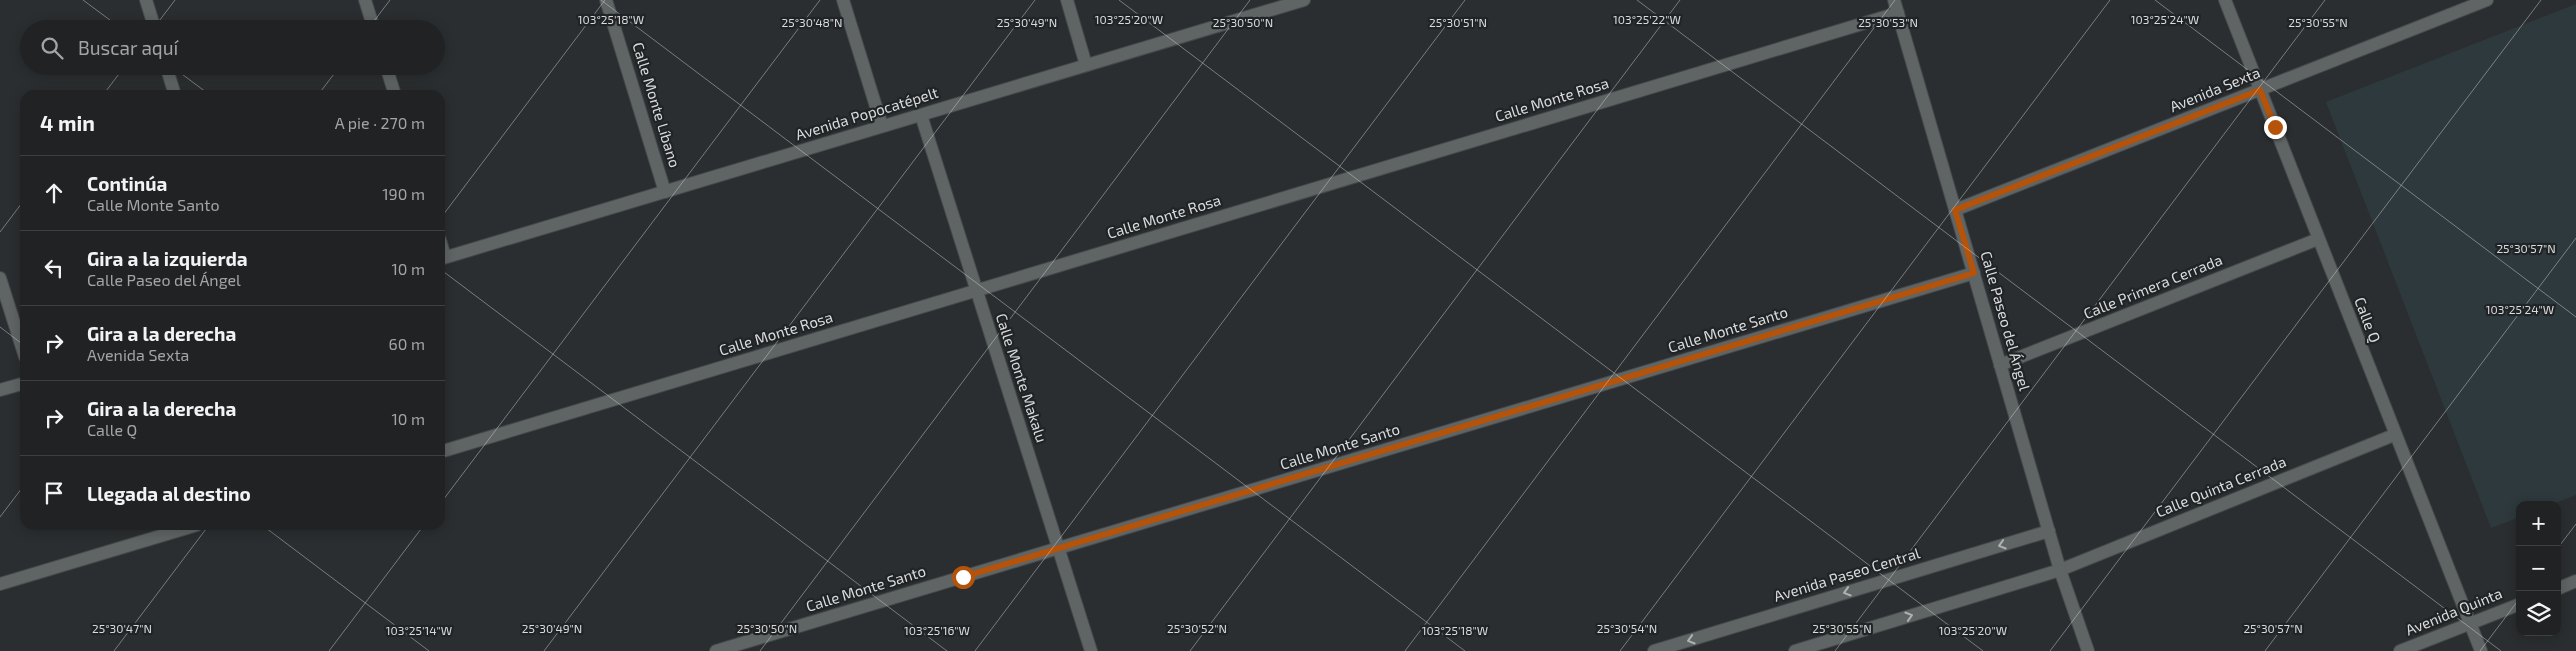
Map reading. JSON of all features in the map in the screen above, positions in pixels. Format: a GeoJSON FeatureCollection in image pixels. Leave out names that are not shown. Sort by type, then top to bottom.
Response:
{"type":"FeatureCollection","features":[{"type":"Feature","properties":{"kind":"street"},"geometry":{"type":"LineString","coordinates":[[146,0],[152,20]]}},
{"type":"Feature","properties":{"kind":"street"},"geometry":{"type":"LineString","coordinates":[[365,0],[371,20]]}},
{"type":"Feature","properties":{"kind":"street","name":"Calle Monte Líbano"},"geometry":{"type":"LineString","coordinates":[[606,0],[665,192]]}},
{"type":"Feature","properties":{"kind":"street"},"geometry":{"type":"LineString","coordinates":[[843,0],[882,126]]}},
{"type":"Feature","properties":{"kind":"street"},"geometry":{"type":"LineString","coordinates":[[1067,0],[1086,65]]}},
{"type":"Feature","properties":{"kind":"street","name":"Avenida Popocatépelt"},"geometry":{"type":"LineString","coordinates":[[445,257],[1304,0]]}},
{"type":"Feature","properties":{"kind":"street","name":"Calle Paseo del Ángel"},"geometry":{"type":"LineString","coordinates":[[1894,0],[2060,570],[2088,651]]}},
{"type":"Feature","properties":{"kind":"street","name":"Calle Q"},"geometry":{"type":"LineString","coordinates":[[2226,0],[2394,435],[2481,651]]}},
{"type":"Feature","properties":{"kind":"street","name":"Avenida Sexta"},"geometry":{"type":"LineString","coordinates":[[1955,210],[2487,0]]}},
{"type":"Feature","properties":{"kind":"street","name":"Calle Monte Rosa"},"geometry":{"type":"LineString","coordinates":[[445,450],[1898,13]]}},
{"type":"Feature","properties":{"kind":"street"},"geometry":{"type":"LineString","coordinates":[[169,75],[173,90]]}},
{"type":"Feature","properties":{"kind":"street"},"geometry":{"type":"LineString","coordinates":[[389,75],[393,90]]}},
{"type":"Feature","properties":{"kind":"street","name":"Calle Monte Makalu"},"geometry":{"type":"LineString","coordinates":[[921,115],[1091,651]]}},
{"type":"Feature","properties":{"kind":"street","name":"Calle Primera Cerrada"},"geometry":{"type":"LineString","coordinates":[[2000,365],[2318,239]]}},
{"type":"Feature","properties":{"kind":"street","name":"Calle Monte Santo"},"geometry":{"type":"LineString","coordinates":[[716,651],[1974,273]]}},
{"type":"Feature","properties":{"kind":"street"},"geometry":{"type":"LineString","coordinates":[[0,278],[20,340]]}},
{"type":"Feature","properties":{"kind":"street"},"geometry":{"type":"LineString","coordinates":[[0,390],[20,384]]}},
{"type":"Feature","properties":{"kind":"street","name":"Calle Quinta Cerrada"},"geometry":{"type":"LineString","coordinates":[[2060,570],[2394,435]]}},
{"type":"Feature","properties":{"kind":"street"},"geometry":{"type":"LineString","coordinates":[[0,584],[180,530]]}},
{"type":"Feature","properties":{"kind":"street","name":"Avenida Paseo Central"},"geometry":{"type":"LineString","coordinates":[[1654,651],[2049,530]]}},
{"type":"Feature","properties":{"kind":"street"},"geometry":{"type":"LineString","coordinates":[[1795,651],[2060,570]]}},
{"type":"Feature","properties":{"kind":"street"},"geometry":{"type":"LineString","coordinates":[[2561,587],[2576,581]]}},
{"type":"Feature","properties":{"kind":"street","name":"Avenida Quinta"},"geometry":{"type":"LineString","coordinates":[[2400,651],[2516,606]]}},
{"type":"Feature","properties":{"kind":"shaded area"},"geometry":{"type":"Polygon","coordinates":[[[2576,4],[2576,495],[2560,501],[2516,501],[2516,519],[2491,528],[2326,102],[2576,4]]]}},
{"type":"Feature","properties":{"kind":"route"},"geometry":{"type":"LineString","coordinates":[[963,577],[1974,273],[1955,210],[2260,90],[2275,127]]}}]}
